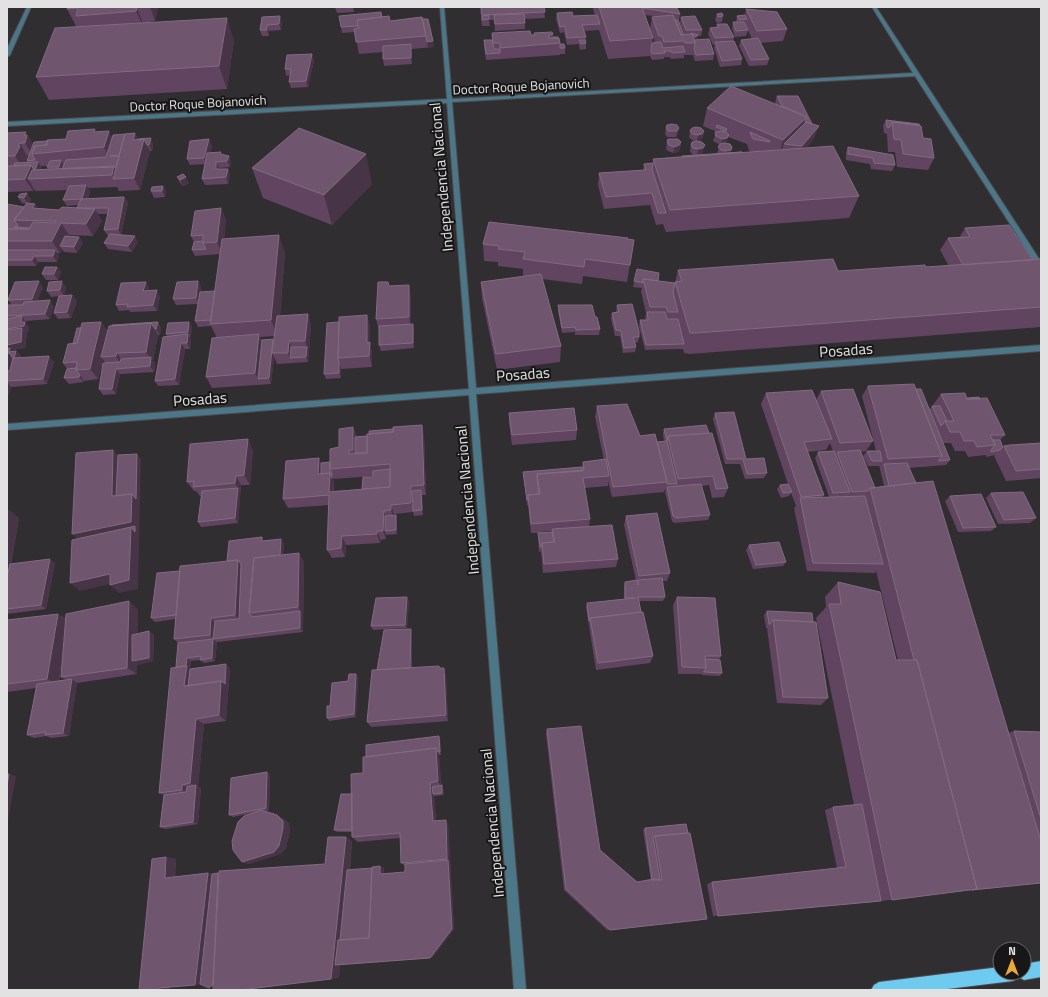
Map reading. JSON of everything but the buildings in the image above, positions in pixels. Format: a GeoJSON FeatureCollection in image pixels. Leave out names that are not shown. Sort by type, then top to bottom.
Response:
{"type":"FeatureCollection","features":[{"type":"Feature","properties":{"kind":"highway"},"geometry":{"type":"LineString","coordinates":[[879,990],[992,976]]}},
{"type":"Feature","properties":{"kind":"street"},"geometry":{"type":"LineString","coordinates":[[7,54],[30,7]]}},
{"type":"Feature","properties":{"kind":"street","name":"Independencia Nacional"},"geometry":{"type":"LineString","coordinates":[[442,7],[520,990]]}},
{"type":"Feature","properties":{"kind":"street"},"geometry":{"type":"LineString","coordinates":[[874,7],[1041,267]]}},
{"type":"Feature","properties":{"kind":"street","name":"Doctor Roque Bojanovich"},"geometry":{"type":"LineString","coordinates":[[7,124],[449,101],[917,74]]}},
{"type":"Feature","properties":{"kind":"street","name":"Posadas"},"geometry":{"type":"LineString","coordinates":[[7,427],[1041,348]]}}]}
